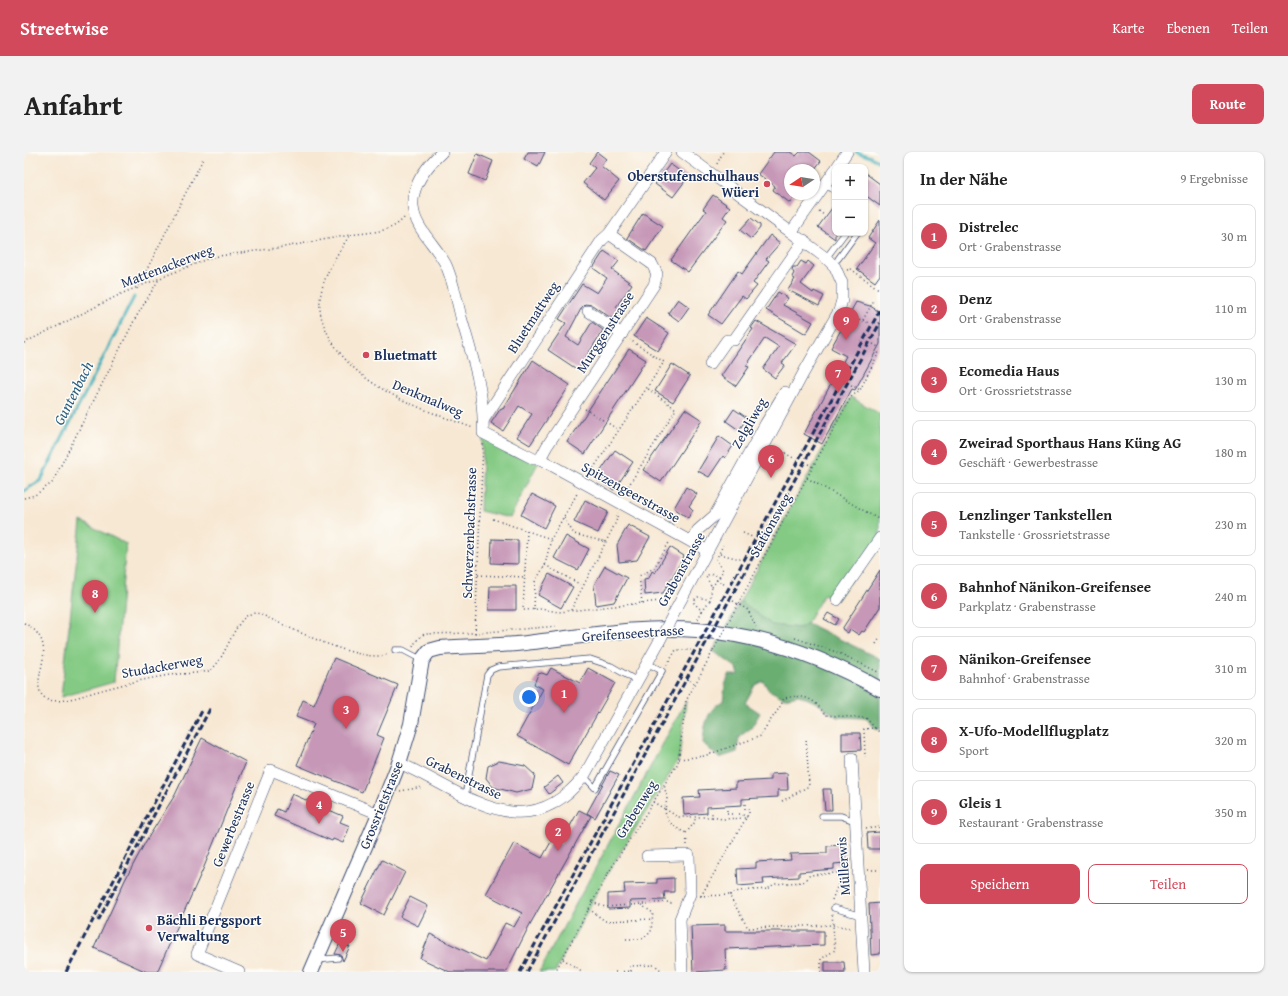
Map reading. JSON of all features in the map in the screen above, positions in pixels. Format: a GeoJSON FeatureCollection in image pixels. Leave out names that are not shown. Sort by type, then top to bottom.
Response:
{"type":"FeatureCollection","features":[{"type":"Feature","properties":{"kind":"street"},"geometry":{"type":"LineString","coordinates":[[442,152],[431,162],[414,193],[414,216],[441,256],[450,276],[481,388],[484,419],[483,433]]}},
{"type":"Feature","properties":{"kind":"street","name":"Bluetmattweg"},"geometry":{"type":"LineString","coordinates":[[484,419],[602,240],[609,234],[666,152]]}},
{"type":"Feature","properties":{"kind":"street"},"geometry":{"type":"LineString","coordinates":[[682,152],[792,231],[842,272]]}},
{"type":"Feature","properties":{"kind":"street"},"geometry":{"type":"LineString","coordinates":[[839,164],[847,152]]}},
{"type":"Feature","properties":{"kind":"street"},"geometry":{"type":"LineString","coordinates":[[792,231],[832,174]]}},
{"type":"Feature","properties":{"kind":"street","name":"Murggenstrasse"},"geometry":{"type":"LineString","coordinates":[[540,459],[654,285],[657,274],[652,264],[609,234]]}},
{"type":"Feature","properties":{"kind":"street"},"geometry":{"type":"LineString","coordinates":[[710,364],[727,340],[734,340],[804,240]]}},
{"type":"Feature","properties":{"kind":"street","name":"Grabenstrasse"},"geometry":{"type":"LineString","coordinates":[[399,763],[425,774],[464,796],[498,811],[526,812],[540,809],[562,798],[574,789],[584,776],[659,642],[832,322],[842,300],[842,272]]}},
{"type":"Feature","properties":{"kind":"street"},"geometry":{"type":"LineString","coordinates":[[588,311],[622,334]]}},
{"type":"Feature","properties":{"kind":"street","name":"Zelgliweg"},"geometry":{"type":"LineString","coordinates":[[691,542],[698,530],[715,515],[818,334],[826,322],[832,322]]}},
{"type":"Feature","properties":{"kind":"street","name":"Spitzengeerstrasse"},"geometry":{"type":"LineString","coordinates":[[483,433],[534,459],[540,459],[708,551]]}},
{"type":"Feature","properties":{"kind":"street"},"geometry":{"type":"LineString","coordinates":[[837,600],[880,538]]}},
{"type":"Feature","properties":{"kind":"street","name":"Greifenseestrasse"},"geometry":{"type":"LineString","coordinates":[[422,660],[429,651],[446,647],[515,644],[653,630],[697,630],[746,637],[789,648],[823,661],[880,689]]}},
{"type":"Feature","properties":{"kind":"street","name":"Grossrietstrasse"},"geometry":{"type":"LineString","coordinates":[[313,966],[379,814],[399,763],[411,724],[419,670],[422,660]]}},
{"type":"Feature","properties":{"kind":"street","name":"Müllerwis"},"geometry":{"type":"LineString","coordinates":[[852,758],[863,929],[864,972]]}},
{"type":"Feature","properties":{"kind":"street","name":"Gewerbestrasse"},"geometry":{"type":"LineString","coordinates":[[239,972],[197,954],[271,770],[379,814]]}},
{"type":"Feature","properties":{"kind":"street"},"geometry":{"type":"LineString","coordinates":[[647,856],[689,855],[695,895],[680,919],[682,972]]}},
{"type":"Feature","properties":{"kind":"lane"},"geometry":{"type":"LineString","coordinates":[[825,184],[832,189]]}},
{"type":"Feature","properties":{"kind":"lane"},"geometry":{"type":"LineString","coordinates":[[826,258],[843,236]]}},
{"type":"Feature","properties":{"kind":"lane"},"geometry":{"type":"LineString","coordinates":[[838,259],[855,236]]}},
{"type":"Feature","properties":{"kind":"lane"},"geometry":{"type":"LineString","coordinates":[[395,650],[403,650],[422,660]]}},
{"type":"Feature","properties":{"kind":"lane"},"geometry":{"type":"LineString","coordinates":[[464,796],[487,676],[491,670],[498,666],[590,659],[611,666],[637,681]]}},
{"type":"Feature","properties":{"kind":"lane"},"geometry":{"type":"LineString","coordinates":[[584,776],[595,788],[662,671],[647,663]]}},
{"type":"Feature","properties":{"kind":"lane"},"geometry":{"type":"LineString","coordinates":[[822,816],[841,816],[856,825]]}},
{"type":"Feature","properties":{"kind":"lane"},"geometry":{"type":"LineString","coordinates":[[833,908],[862,916]]}},
{"type":"Feature","properties":{"kind":"lane"},"geometry":{"type":"LineString","coordinates":[[329,930],[348,939],[346,943]]}},
{"type":"Feature","properties":{"kind":"lane"},"geometry":{"type":"LineString","coordinates":[[313,966],[338,958]]}},
{"type":"Feature","properties":{"kind":"path"},"geometry":{"type":"LineString","coordinates":[[712,173],[722,152]]}},
{"type":"Feature","properties":{"kind":"path"},"geometry":{"type":"LineString","coordinates":[[137,289],[204,157]]}},
{"type":"Feature","properties":{"kind":"path"},"geometry":{"type":"LineString","coordinates":[[350,234],[395,227],[405,218],[413,205]]}},
{"type":"Feature","properties":{"kind":"path"},"geometry":{"type":"LineString","coordinates":[[815,209],[825,216]]}},
{"type":"Feature","properties":{"kind":"path","name":"Mattenackerweg"},"geometry":{"type":"LineString","coordinates":[[24,343],[123,293],[137,289],[212,257],[284,247],[350,234]]}},
{"type":"Feature","properties":{"kind":"path","name":"Denkmalweg"},"geometry":{"type":"LineString","coordinates":[[350,234],[325,280],[320,301],[322,319],[334,344],[358,370],[387,392],[414,406],[478,429],[483,433]]}},
{"type":"Feature","properties":{"kind":"path"},"geometry":{"type":"LineString","coordinates":[[842,272],[851,269],[880,290]]}},
{"type":"Feature","properties":{"kind":"path"},"geometry":{"type":"LineString","coordinates":[[24,498],[35,495],[52,482],[135,319],[159,279]]}},
{"type":"Feature","properties":{"kind":"path"},"geometry":{"type":"LineString","coordinates":[[863,320],[874,300]]}},
{"type":"Feature","properties":{"kind":"path"},"geometry":{"type":"LineString","coordinates":[[845,314],[869,323]]}},
{"type":"Feature","properties":{"kind":"path"},"geometry":{"type":"LineString","coordinates":[[534,610],[536,582],[545,565],[551,539],[583,483],[664,362],[622,334]]}},
{"type":"Feature","properties":{"kind":"path","name":"Stationsweg"},"geometry":{"type":"LineString","coordinates":[[713,651],[851,398],[860,390],[880,349],[873,344]]}},
{"type":"Feature","properties":{"kind":"path"},"geometry":{"type":"LineString","coordinates":[[835,364],[847,364]]}},
{"type":"Feature","properties":{"kind":"path"},"geometry":{"type":"LineString","coordinates":[[851,385],[860,390]]}},
{"type":"Feature","properties":{"kind":"path"},"geometry":{"type":"LineString","coordinates":[[571,611],[606,542],[621,503],[676,409],[647,388]]}},
{"type":"Feature","properties":{"kind":"path"},"geometry":{"type":"LineString","coordinates":[[576,403],[618,430]]}},
{"type":"Feature","properties":{"kind":"path","name":"Schwerzenbachstrasse"},"geometry":{"type":"LineString","coordinates":[[475,634],[483,433]]}},
{"type":"Feature","properties":{"kind":"path"},"geometry":{"type":"LineString","coordinates":[[785,453],[795,459]]}},
{"type":"Feature","properties":{"kind":"path"},"geometry":{"type":"LineString","coordinates":[[808,464],[813,467]]}},
{"type":"Feature","properties":{"kind":"path"},"geometry":{"type":"LineString","coordinates":[[808,478],[880,520]]}},
{"type":"Feature","properties":{"kind":"path"},"geometry":{"type":"LineString","coordinates":[[563,517],[574,534],[606,542]]}},
{"type":"Feature","properties":{"kind":"path"},"geometry":{"type":"LineString","coordinates":[[493,519],[551,539]]}},
{"type":"Feature","properties":{"kind":"path"},"geometry":{"type":"LineString","coordinates":[[527,531],[523,610],[571,611],[682,599]]}},
{"type":"Feature","properties":{"kind":"path"},"geometry":{"type":"LineString","coordinates":[[642,603],[639,576],[654,568],[675,533]]}},
{"type":"Feature","properties":{"kind":"path"},"geometry":{"type":"LineString","coordinates":[[744,533],[752,537]]}},
{"type":"Feature","properties":{"kind":"path"},"geometry":{"type":"LineString","coordinates":[[769,534],[774,537]]}},
{"type":"Feature","properties":{"kind":"path"},"geometry":{"type":"LineString","coordinates":[[698,620],[702,611],[710,600],[712,587],[723,570],[716,560],[717,556],[720,554],[724,539]]}},
{"type":"Feature","properties":{"kind":"path"},"geometry":{"type":"LineString","coordinates":[[720,554],[740,559]]}},
{"type":"Feature","properties":{"kind":"path"},"geometry":{"type":"LineString","coordinates":[[545,565],[583,586]]}},
{"type":"Feature","properties":{"kind":"path"},"geometry":{"type":"LineString","coordinates":[[712,587],[706,577],[709,574],[720,576]]}},
{"type":"Feature","properties":{"kind":"path"},"geometry":{"type":"LineString","coordinates":[[478,575],[524,577]]}},
{"type":"Feature","properties":{"kind":"path"},"geometry":{"type":"LineString","coordinates":[[716,580],[726,585]]}},
{"type":"Feature","properties":{"kind":"path"},"geometry":{"type":"LineString","coordinates":[[702,611],[694,604],[694,600],[698,598],[710,600]]}},
{"type":"Feature","properties":{"kind":"path"},"geometry":{"type":"LineString","coordinates":[[733,601],[748,610],[756,627]]}},
{"type":"Feature","properties":{"kind":"path","name":"Studackerweg"},"geometry":{"type":"LineString","coordinates":[[24,624],[39,634],[43,641],[44,658],[40,686],[41,693],[45,698],[51,701],[70,699],[149,678],[209,671],[214,668],[222,657],[242,618],[251,613],[260,614],[324,642],[366,656],[377,657],[395,650]]}},
{"type":"Feature","properties":{"kind":"path"},"geometry":{"type":"LineString","coordinates":[[876,644],[880,638]]}},
{"type":"Feature","properties":{"kind":"path"},"geometry":{"type":"LineString","coordinates":[[662,671],[670,662],[676,650],[691,650]]}},
{"type":"Feature","properties":{"kind":"path","name":"Grabenweg"},"geometry":{"type":"LineString","coordinates":[[554,972],[592,902],[680,759],[684,708],[713,651]]}},
{"type":"Feature","properties":{"kind":"path"},"geometry":{"type":"LineString","coordinates":[[690,681],[695,684]]}},
{"type":"Feature","properties":{"kind":"path"},"geometry":{"type":"LineString","coordinates":[[680,759],[704,756],[761,736],[767,723],[780,710],[784,698],[799,695],[817,703],[825,715],[866,718],[880,732]]}},
{"type":"Feature","properties":{"kind":"path"},"geometry":{"type":"LineString","coordinates":[[865,757],[864,729],[875,728]]}},
{"type":"Feature","properties":{"kind":"path"},"geometry":{"type":"LineString","coordinates":[[782,801],[809,786],[806,737]]}},
{"type":"Feature","properties":{"kind":"path"},"geometry":{"type":"LineString","coordinates":[[664,784],[667,799],[665,809],[667,819],[671,824],[686,833]]}},
{"type":"Feature","properties":{"kind":"path"},"geometry":{"type":"LineString","coordinates":[[396,790],[404,792],[416,788],[428,787]]}},
{"type":"Feature","properties":{"kind":"path"},"geometry":{"type":"LineString","coordinates":[[653,802],[678,817],[712,817],[722,819],[746,818]]}},
{"type":"Feature","properties":{"kind":"path"},"geometry":{"type":"LineString","coordinates":[[695,895],[746,818],[749,809],[745,809],[745,803]]}},
{"type":"Feature","properties":{"kind":"path"},"geometry":{"type":"LineString","coordinates":[[727,810],[727,814],[741,814],[746,818]]}},
{"type":"Feature","properties":{"kind":"path"},"geometry":{"type":"LineString","coordinates":[[712,811],[712,817]]}},
{"type":"Feature","properties":{"kind":"path"},"geometry":{"type":"LineString","coordinates":[[689,855],[686,833],[695,822],[695,818]]}},
{"type":"Feature","properties":{"kind":"path"},"geometry":{"type":"LineString","coordinates":[[856,825],[880,827]]}},
{"type":"Feature","properties":{"kind":"path"},"geometry":{"type":"LineString","coordinates":[[695,895],[729,895],[739,890],[768,889],[774,884],[803,882],[810,875],[836,873],[844,869],[880,870]]}},
{"type":"Feature","properties":{"kind":"path"},"geometry":{"type":"LineString","coordinates":[[821,972],[821,959],[835,950],[832,898],[844,869]]}},
{"type":"Feature","properties":{"kind":"path"},"geometry":{"type":"LineString","coordinates":[[729,895],[748,928],[833,925],[863,929]]}},
{"type":"Feature","properties":{"kind":"path"},"geometry":{"type":"LineString","coordinates":[[592,902],[605,907],[669,902],[684,911]]}},
{"type":"Feature","properties":{"kind":"path"},"geometry":{"type":"LineString","coordinates":[[626,939],[642,939],[651,932],[653,913],[640,904]]}},
{"type":"Feature","properties":{"kind":"path"},"geometry":{"type":"LineString","coordinates":[[589,909],[605,921],[652,919]]}},
{"type":"Feature","properties":{"kind":"path"},"geometry":{"type":"LineString","coordinates":[[562,958],[583,972]]}},
{"type":"Feature","properties":{"kind":"path"},"geometry":{"type":"LineString","coordinates":[[615,972],[631,971],[630,966],[655,965],[663,972]]}},
{"type":"Feature","properties":{"kind":"green space"},"geometry":{"type":"Polygon","coordinates":[[[851,397],[880,414],[880,538],[837,600],[824,594],[807,623],[800,628],[772,625],[740,601],[851,397]]]}},
{"type":"Feature","properties":{"kind":"green space"},"geometry":{"type":"Polygon","coordinates":[[[483,433],[540,459],[510,518],[480,511],[483,433]]]}},
{"type":"Feature","properties":{"kind":"green space"},"geometry":{"type":"Polygon","coordinates":[[[81,521],[126,544],[114,682],[61,697],[81,521]]]}},
{"type":"Feature","properties":{"kind":"green space"},"geometry":{"type":"Polygon","coordinates":[[[740,601],[772,625],[800,628],[807,623],[880,659],[880,730],[875,728],[866,718],[837,717],[817,703],[799,695],[784,698],[769,690],[763,681],[755,685],[745,703],[760,713],[751,728],[739,737],[737,752],[719,758],[703,743],[704,730],[710,713],[723,701],[725,685],[729,675],[739,675],[737,668],[713,651],[740,601]]]}},
{"type":"Feature","properties":{"kind":"green space"},"geometry":{"type":"Polygon","coordinates":[[[686,701],[679,759],[607,874],[555,972],[539,972],[686,701]]]}},
{"type":"Feature","properties":{"kind":"building"},"geometry":{"type":"Polygon","coordinates":[[[528,152],[545,152],[538,167],[524,159],[528,152]]]}},
{"type":"Feature","properties":{"kind":"building"},"geometry":{"type":"Polygon","coordinates":[[[597,152],[606,159],[601,166],[619,181],[604,200],[583,183],[595,168],[589,163],[597,152]]]}},
{"type":"Feature","properties":{"kind":"building"},"geometry":{"type":"Polygon","coordinates":[[[774,152],[790,152],[796,156],[800,152],[809,152],[821,161],[819,164],[784,164],[784,198],[773,190],[775,186],[758,174],[774,152]]]}},
{"type":"Feature","properties":{"kind":"building"},"geometry":{"type":"Polygon","coordinates":[[[477,154],[493,161],[485,181],[469,174],[477,154]]]}},
{"type":"Feature","properties":{"kind":"building"},"geometry":{"type":"Polygon","coordinates":[[[670,164],[688,177],[673,197],[655,184],[670,164]]]}},
{"type":"Feature","properties":{"kind":"building"},"geometry":{"type":"Polygon","coordinates":[[[868,175],[880,184],[880,206],[868,197],[868,175]]]}},
{"type":"Feature","properties":{"kind":"building"},"geometry":{"type":"Polygon","coordinates":[[[713,195],[730,207],[723,217],[727,220],[688,272],[671,260],[706,211],[703,209],[713,195]]]}},
{"type":"Feature","properties":{"kind":"building"},"geometry":{"type":"Polygon","coordinates":[[[832,208],[832,236],[835,236],[835,239],[818,227],[832,208]]]}},
{"type":"Feature","properties":{"kind":"building"},"geometry":{"type":"Polygon","coordinates":[[[643,213],[663,226],[646,251],[627,238],[643,213]]]}},
{"type":"Feature","properties":{"kind":"building"},"geometry":{"type":"Polygon","coordinates":[[[751,218],[760,225],[760,228],[751,239],[740,230],[751,218]]]}},
{"type":"Feature","properties":{"kind":"building"},"geometry":{"type":"Polygon","coordinates":[[[880,220],[880,275],[875,282],[857,269],[875,243],[868,238],[880,220]]]}},
{"type":"Feature","properties":{"kind":"building"},"geometry":{"type":"Polygon","coordinates":[[[770,235],[780,243],[766,259],[769,261],[753,283],[757,286],[746,299],[742,296],[721,324],[708,315],[738,271],[742,274],[770,235]]]}},
{"type":"Feature","properties":{"kind":"building"},"geometry":{"type":"Polygon","coordinates":[[[604,251],[619,261],[612,270],[632,284],[616,307],[621,310],[614,320],[592,305],[585,304],[582,307],[566,337],[578,345],[592,322],[603,330],[578,370],[548,350],[566,323],[559,319],[582,284],[597,293],[607,278],[593,268],[604,251]]]}},
{"type":"Feature","properties":{"kind":"building"},"geometry":{"type":"Polygon","coordinates":[[[801,261],[806,264],[808,261],[814,266],[801,284],[813,293],[814,291],[824,296],[819,306],[788,290],[795,279],[792,277],[794,273],[792,270],[793,267],[797,267],[801,261]]]}},
{"type":"Feature","properties":{"kind":"building"},"geometry":{"type":"Polygon","coordinates":[[[778,292],[788,298],[783,305],[813,322],[806,334],[766,310],[778,292]]]}},
{"type":"Feature","properties":{"kind":"building"},"geometry":{"type":"Polygon","coordinates":[[[678,299],[689,307],[679,321],[668,313],[678,299]]]}},
{"type":"Feature","properties":{"kind":"building"},"geometry":{"type":"Polygon","coordinates":[[[856,302],[870,306],[880,312],[880,344],[855,390],[852,389],[822,444],[804,434],[846,356],[831,348],[856,302]]]}},
{"type":"Feature","properties":{"kind":"building"},"geometry":{"type":"Polygon","coordinates":[[[646,318],[669,333],[658,351],[634,336],[646,318]]]}},
{"type":"Feature","properties":{"kind":"building"},"geometry":{"type":"Polygon","coordinates":[[[756,321],[796,344],[782,363],[785,365],[775,378],[763,369],[779,347],[765,338],[746,366],[749,367],[736,386],[721,376],[753,329],[751,328],[756,321]]]}},
{"type":"Feature","properties":{"kind":"building"},"geometry":{"type":"Polygon","coordinates":[[[629,349],[646,360],[585,454],[567,442],[629,349]]]}},
{"type":"Feature","properties":{"kind":"building"},"geometry":{"type":"Polygon","coordinates":[[[533,360],[570,385],[530,445],[517,437],[532,414],[519,406],[503,431],[491,423],[501,408],[503,409],[533,360]]]}},
{"type":"Feature","properties":{"kind":"building"},"geometry":{"type":"Polygon","coordinates":[[[672,364],[690,376],[673,402],[655,391],[672,364]]]}},
{"type":"Feature","properties":{"kind":"building"},"geometry":{"type":"Polygon","coordinates":[[[685,409],[702,420],[661,482],[643,470],[685,409]]]}},
{"type":"Feature","properties":{"kind":"building"},"geometry":{"type":"Polygon","coordinates":[[[734,409],[747,418],[739,430],[726,421],[734,409]]]}},
{"type":"Feature","properties":{"kind":"building"},"geometry":{"type":"Polygon","coordinates":[[[719,436],[733,446],[725,458],[723,456],[709,477],[698,471],[719,436]]]}},
{"type":"Feature","properties":{"kind":"building"},"geometry":{"type":"Polygon","coordinates":[[[615,450],[633,462],[614,490],[596,478],[615,450]]]}},
{"type":"Feature","properties":{"kind":"building"},"geometry":{"type":"Polygon","coordinates":[[[686,487],[697,494],[689,506],[693,510],[688,518],[674,508],[686,487]]]}},
{"type":"Feature","properties":{"kind":"building"},"geometry":{"type":"Polygon","coordinates":[[[532,494],[555,506],[544,528],[521,515],[532,494]]]}},
{"type":"Feature","properties":{"kind":"building"},"geometry":{"type":"Polygon","coordinates":[[[585,500],[608,512],[598,533],[574,522],[585,500]]]}},
{"type":"Feature","properties":{"kind":"building"},"geometry":{"type":"Polygon","coordinates":[[[628,525],[650,537],[637,560],[619,562],[617,545],[628,525]]]}},
{"type":"Feature","properties":{"kind":"building"},"geometry":{"type":"Polygon","coordinates":[[[566,536],[589,549],[578,570],[554,558],[566,536]]]}},
{"type":"Feature","properties":{"kind":"building"},"geometry":{"type":"Polygon","coordinates":[[[492,539],[518,540],[518,564],[491,563],[492,539]]]}},
{"type":"Feature","properties":{"kind":"building"},"geometry":{"type":"Polygon","coordinates":[[[670,547],[684,556],[663,593],[645,595],[644,579],[649,578],[652,571],[655,573],[670,547]]]}},
{"type":"Feature","properties":{"kind":"building"},"geometry":{"type":"Polygon","coordinates":[[[605,566],[627,578],[614,602],[596,605],[594,585],[605,566]]]}},
{"type":"Feature","properties":{"kind":"building"},"geometry":{"type":"Polygon","coordinates":[[[880,570],[880,607],[864,632],[862,631],[859,635],[850,629],[848,633],[842,629],[880,570]]]}},
{"type":"Feature","properties":{"kind":"building"},"geometry":{"type":"Polygon","coordinates":[[[549,574],[573,587],[561,608],[538,595],[549,574]]]}},
{"type":"Feature","properties":{"kind":"building"},"geometry":{"type":"Polygon","coordinates":[[[490,586],[516,586],[516,610],[489,610],[490,586]]]}},
{"type":"Feature","properties":{"kind":"building"},"geometry":{"type":"Polygon","coordinates":[[[828,613],[839,619],[835,625],[824,619],[828,613]]]}},
{"type":"Feature","properties":{"kind":"building"},"geometry":{"type":"Polygon","coordinates":[[[334,658],[398,685],[377,735],[384,738],[362,792],[297,765],[314,724],[296,717],[303,700],[314,705],[334,658]]]}},
{"type":"Feature","properties":{"kind":"building"},"geometry":{"type":"Polygon","coordinates":[[[551,668],[580,683],[588,668],[615,683],[568,765],[517,736],[543,689],[534,684],[538,674],[542,673],[547,675],[551,668]]]}},
{"type":"Feature","properties":{"kind":"building"},"geometry":{"type":"Polygon","coordinates":[[[842,733],[860,733],[861,750],[842,751],[842,733]]]}},
{"type":"Feature","properties":{"kind":"building"},"geometry":{"type":"Polygon","coordinates":[[[202,738],[246,762],[204,867],[157,972],[147,972],[94,948],[125,880],[146,841],[175,795],[202,738]]]}},
{"type":"Feature","properties":{"kind":"building"},"geometry":{"type":"Polygon","coordinates":[[[499,761],[525,766],[535,775],[532,789],[516,793],[493,787],[486,778],[488,766],[499,761]]]}},
{"type":"Feature","properties":{"kind":"building"},"geometry":{"type":"Polygon","coordinates":[[[610,771],[619,775],[595,818],[587,813],[610,771]]]}},
{"type":"Feature","properties":{"kind":"building"},"geometry":{"type":"Polygon","coordinates":[[[787,773],[788,790],[778,790],[778,797],[742,799],[742,805],[707,807],[707,813],[684,815],[683,798],[700,797],[699,790],[736,788],[736,782],[771,780],[771,774],[787,773]]]}},
{"type":"Feature","properties":{"kind":"building"},"geometry":{"type":"Polygon","coordinates":[[[558,776],[563,783],[549,794],[544,787],[558,776]]]}},
{"type":"Feature","properties":{"kind":"building"},"geometry":{"type":"Polygon","coordinates":[[[823,789],[831,789],[832,810],[825,810],[823,789]]]}},
{"type":"Feature","properties":{"kind":"building"},"geometry":{"type":"Polygon","coordinates":[[[292,794],[343,816],[340,822],[350,826],[343,843],[333,839],[332,841],[274,816],[277,809],[284,812],[292,794]]]}},
{"type":"Feature","properties":{"kind":"building"},"geometry":{"type":"Polygon","coordinates":[[[579,810],[591,816],[529,926],[506,972],[450,972],[420,958],[430,934],[486,961],[505,923],[514,927],[522,913],[486,894],[514,843],[542,858],[552,840],[560,844],[579,810]]]}},
{"type":"Feature","properties":{"kind":"building"},"geometry":{"type":"Polygon","coordinates":[[[880,832],[880,849],[868,849],[867,833],[880,832]]]}},
{"type":"Feature","properties":{"kind":"building"},"geometry":{"type":"Polygon","coordinates":[[[844,845],[845,863],[834,864],[834,869],[799,872],[799,877],[763,879],[764,884],[738,886],[737,869],[756,868],[756,862],[791,860],[790,854],[827,853],[827,846],[844,845]]]}},
{"type":"Feature","properties":{"kind":"building"},"geometry":{"type":"Polygon","coordinates":[[[382,860],[405,872],[384,915],[361,903],[382,860]]]}},
{"type":"Feature","properties":{"kind":"building"},"geometry":{"type":"Polygon","coordinates":[[[674,878],[674,892],[664,892],[665,900],[630,901],[630,908],[608,909],[608,894],[625,893],[624,884],[657,883],[657,879],[674,878]]]}},
{"type":"Feature","properties":{"kind":"building"},"geometry":{"type":"Polygon","coordinates":[[[410,897],[428,906],[418,926],[400,917],[410,897]]]}},
{"type":"Feature","properties":{"kind":"building"},"geometry":{"type":"Polygon","coordinates":[[[880,903],[880,954],[871,955],[869,904],[880,903]]]}},
{"type":"Feature","properties":{"kind":"building"},"geometry":{"type":"Polygon","coordinates":[[[725,925],[725,931],[824,931],[824,945],[725,949],[726,970],[693,972],[691,926],[725,925]]]}},
{"type":"Feature","properties":{"kind":"building"},"geometry":{"type":"Polygon","coordinates":[[[341,941],[344,947],[350,946],[343,961],[341,955],[335,954],[341,941]]]}},
{"type":"Feature","properties":{"kind":"building"},"geometry":{"type":"Polygon","coordinates":[[[825,962],[844,962],[845,972],[825,972],[825,962]]]}},
{"type":"Feature","properties":{"kind":"waterway"},"geometry":{"type":"LineString","coordinates":[[856,152],[880,162]]}},
{"type":"Feature","properties":{"kind":"waterway","name":"Guntenbach"},"geometry":{"type":"LineString","coordinates":[[24,491],[41,480],[134,297]]}},
{"type":"Feature","properties":{"kind":"railway"},"geometry":{"type":"LineString","coordinates":[[520,972],[880,310]]}},
{"type":"Feature","properties":{"kind":"railway"},"geometry":{"type":"LineString","coordinates":[[527,972],[880,323]]}},
{"type":"Feature","properties":{"kind":"railway"},"geometry":{"type":"LineString","coordinates":[[98,921],[211,707]]}},
{"type":"Feature","properties":{"kind":"railway"},"geometry":{"type":"LineString","coordinates":[[66,972],[203,709]]}},
{"type":"Feature","properties":{"kind":"place","name":"Oberstufenschulhaus Wüeri"},"geometry":{"type":"Point","coordinates":[767,184]}},
{"type":"Feature","properties":{"kind":"place","name":"Gleis 1"},"geometry":{"type":"Point","coordinates":[846,340]}},
{"type":"Feature","properties":{"kind":"place","name":"Bluetmatt"},"geometry":{"type":"Point","coordinates":[366,355]}},
{"type":"Feature","properties":{"kind":"place","name":"Nänikon-Greifensee"},"geometry":{"type":"Point","coordinates":[838,393]}},
{"type":"Feature","properties":{"kind":"place","name":"Bahnhof Nänikon-Greifensee"},"geometry":{"type":"Point","coordinates":[771,478]}},
{"type":"Feature","properties":{"kind":"place","name":"X-Ufo-Modellflugplatz"},"geometry":{"type":"Point","coordinates":[95,613]}},
{"type":"Feature","properties":{"kind":"place","name":"Distrelec"},"geometry":{"type":"Point","coordinates":[564,713]}},
{"type":"Feature","properties":{"kind":"place","name":"Ecomedia Haus"},"geometry":{"type":"Point","coordinates":[346,729]}},
{"type":"Feature","properties":{"kind":"place","name":"Zweirad Sporthaus Hans Küng AG"},"geometry":{"type":"Point","coordinates":[319,824]}},
{"type":"Feature","properties":{"kind":"place","name":"Denz"},"geometry":{"type":"Point","coordinates":[558,851]}},
{"type":"Feature","properties":{"kind":"place","name":"Bächli Bergsport Verwaltung"},"geometry":{"type":"Point","coordinates":[149,928]}},
{"type":"Feature","properties":{"kind":"place","name":"Lenzlinger Tankstellen"},"geometry":{"type":"Point","coordinates":[343,952]}}]}
